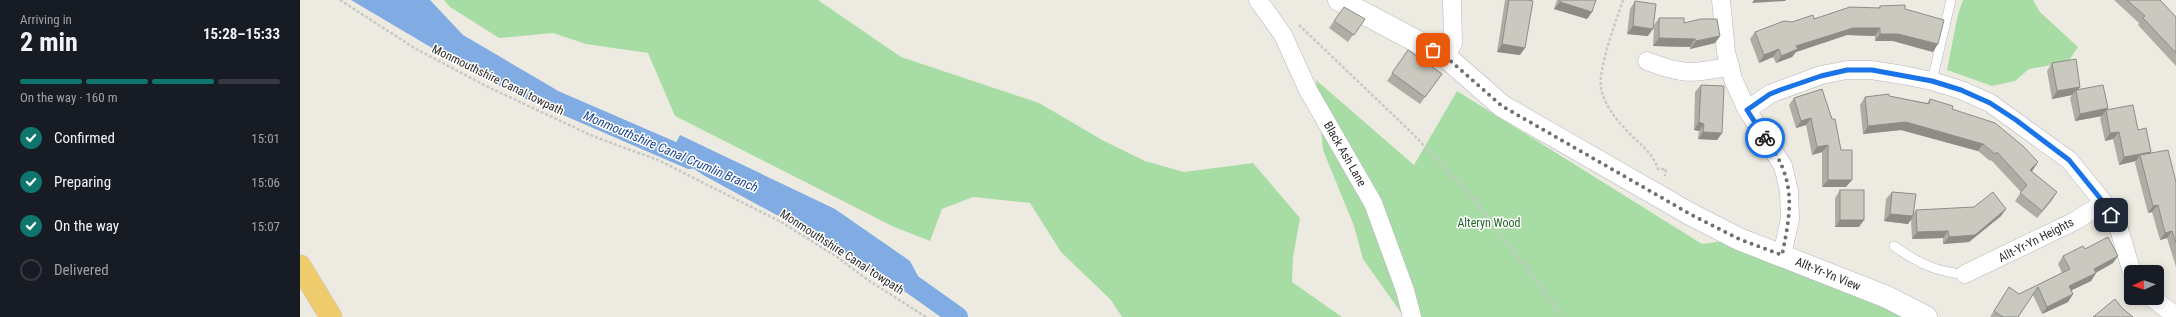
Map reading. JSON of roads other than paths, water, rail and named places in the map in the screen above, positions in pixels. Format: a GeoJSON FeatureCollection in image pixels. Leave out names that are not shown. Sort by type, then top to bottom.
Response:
{"type":"FeatureCollection","features":[{"type":"Feature","properties":{"kind":"highway"},"geometry":{"type":"LineString","coordinates":[[300,266],[331,317]]}},
{"type":"Feature","properties":{"kind":"street","name":"Black Ash Lane"},"geometry":{"type":"LineString","coordinates":[[1258,0],[1283,35],[1308,90],[1373,203],[1412,317]]}},
{"type":"Feature","properties":{"kind":"street","name":"Allt-Yr-Yn View"},"geometry":{"type":"LineString","coordinates":[[1339,0],[1446,57],[1502,106],[1690,214],[1732,235],[1887,297],[1926,317]]}},
{"type":"Feature","properties":{"kind":"street"},"geometry":{"type":"LineString","coordinates":[[1446,57],[1453,43],[1452,0]]}},
{"type":"Feature","properties":{"kind":"street"},"geometry":{"type":"LineString","coordinates":[[1721,0],[1726,52],[1733,79],[1747,110],[1783,166],[1789,191],[1790,219],[1782,255]]}},
{"type":"Feature","properties":{"kind":"street"},"geometry":{"type":"LineString","coordinates":[[1647,61],[1673,71],[1687,73],[1702,72],[1730,66]]}},
{"type":"Feature","properties":{"kind":"street"},"geometry":{"type":"LineString","coordinates":[[1747,110],[1776,92],[1821,76],[1847,70],[1879,72],[1932,81],[1961,90],[1990,103],[2016,120],[2069,160],[2104,203],[2118,226],[2130,265]]}},
{"type":"Feature","properties":{"kind":"street","name":"Allt-Yr-Yn Heights"},"geometry":{"type":"LineString","coordinates":[[1966,274],[2075,221],[2104,203]]}},
{"type":"Feature","properties":{"kind":"street"},"geometry":{"type":"LineString","coordinates":[[2161,305],[2176,316]]}},
{"type":"Feature","properties":{"kind":"lane"},"geometry":{"type":"LineString","coordinates":[[1932,81],[1951,0]]}},
{"type":"Feature","properties":{"kind":"lane"},"geometry":{"type":"LineString","coordinates":[[1894,246],[1913,260],[1933,268],[1951,274],[1966,274]]}},
{"type":"Feature","properties":{"kind":"water"},"geometry":{"type":"Polygon","coordinates":[[[351,0],[430,0],[463,35],[555,89],[574,110],[556,111],[532,102],[476,74],[351,0]]]}},
{"type":"Feature","properties":{"kind":"water"},"geometry":{"type":"Polygon","coordinates":[[[680,135],[835,209],[910,261],[928,295],[885,281],[839,249],[703,175],[665,149],[676,143],[680,135]]]}},
{"type":"Feature","properties":{"kind":"waterway","name":"Monmouthshire Canal Crumlin Branch"},"geometry":{"type":"LineString","coordinates":[[549,98],[690,159]]}},
{"type":"Feature","properties":{"kind":"waterway","name":"Monmouthshire Canal Crumlin Branch"},"geometry":{"type":"LineString","coordinates":[[906,280],[958,317]]}},
{"type":"Feature","properties":{"kind":"park label","name":"Alteryn Wood"},"geometry":{"type":"Point","coordinates":[1489,223]}}]}
